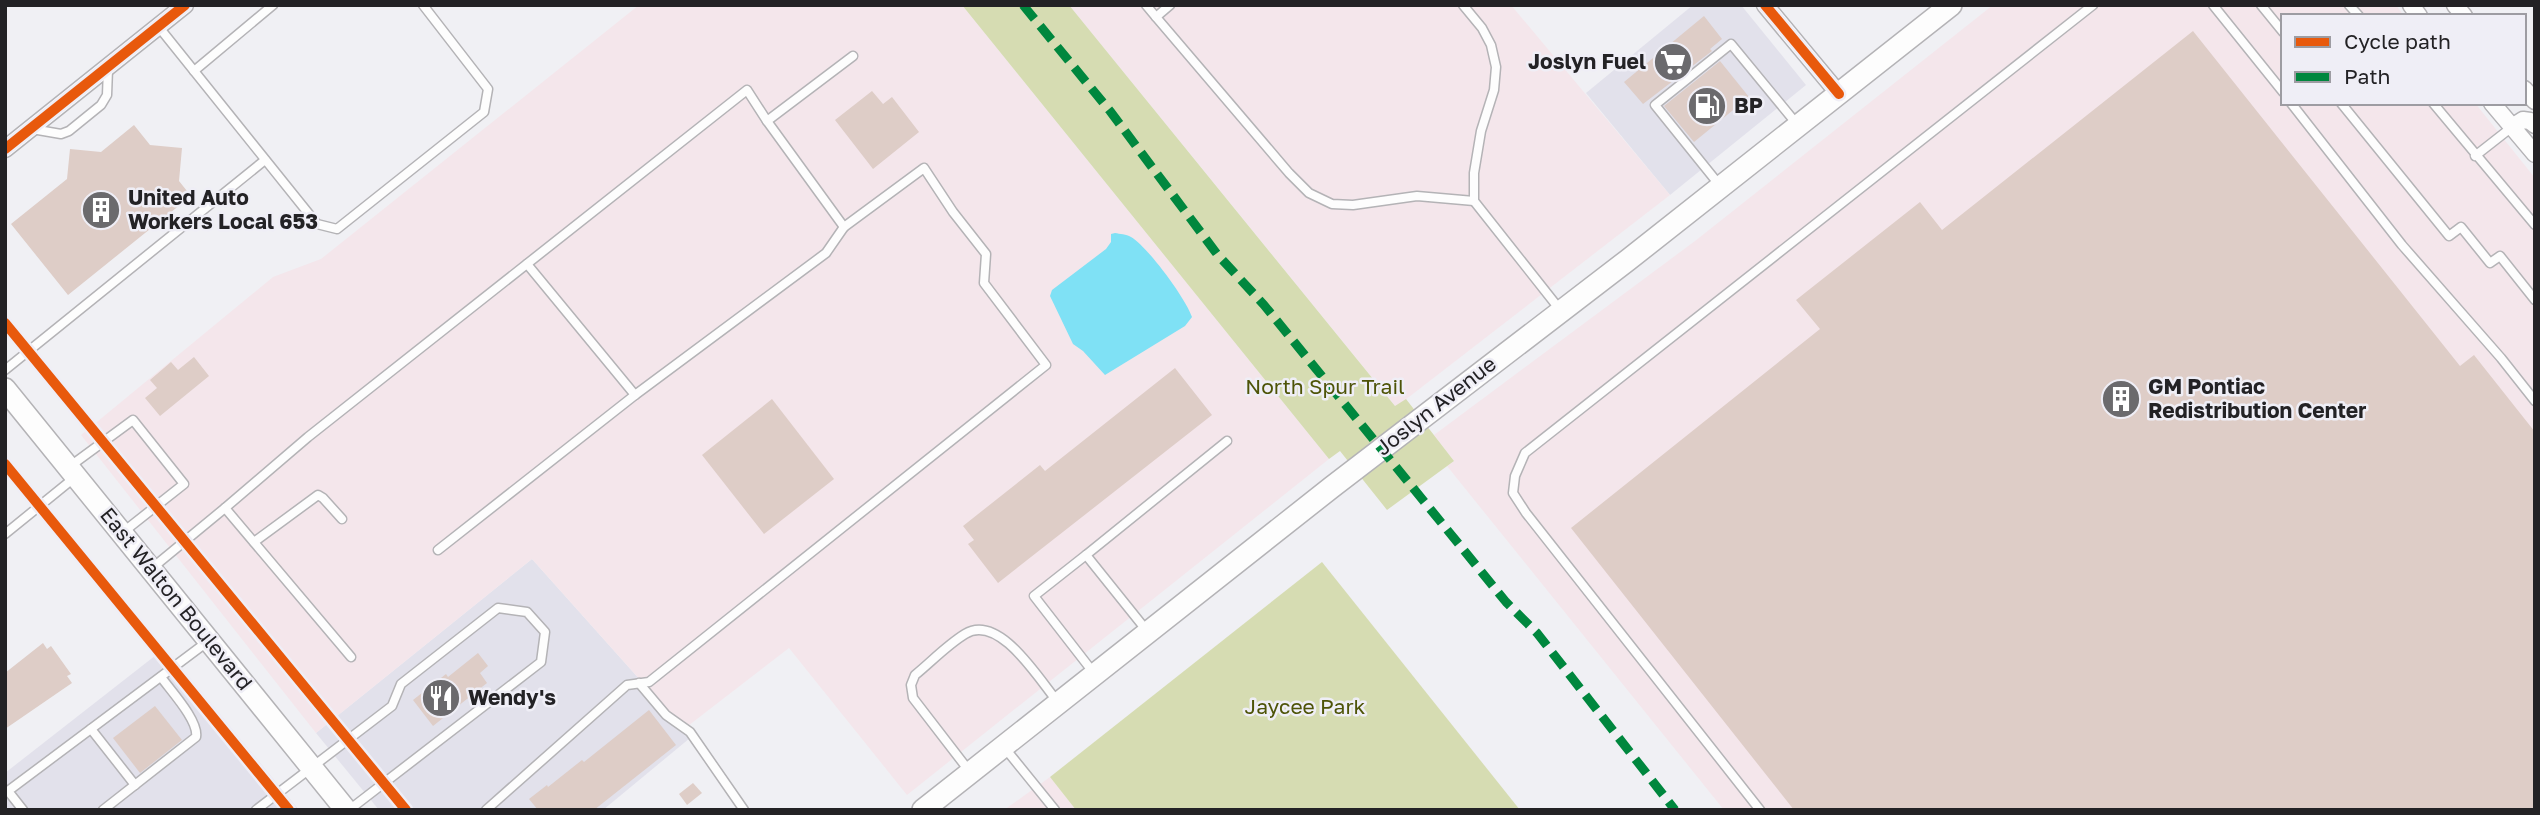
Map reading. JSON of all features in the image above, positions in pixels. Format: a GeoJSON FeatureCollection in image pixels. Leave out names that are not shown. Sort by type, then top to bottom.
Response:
{"type":"FeatureCollection","features":[{"type":"Feature","properties":{"kind":"main road","name":"Joslyn Avenue"},"geometry":{"type":"LineString","coordinates":[[923,810],[1332,487],[1721,187],[1951,5]]}},
{"type":"Feature","properties":{"kind":"main road","name":"East Walton Boulevard"},"geometry":{"type":"LineString","coordinates":[[5,389],[348,810]]}},
{"type":"Feature","properties":{"kind":"street"},"geometry":{"type":"LineString","coordinates":[[5,149],[185,5]]}},
{"type":"Feature","properties":{"kind":"street"},"geometry":{"type":"LineString","coordinates":[[1765,5],[1839,94]]}},
{"type":"Feature","properties":{"kind":"street"},"geometry":{"type":"LineString","coordinates":[[2494,105],[2535,154]]}},
{"type":"Feature","properties":{"kind":"street"},"geometry":{"type":"LineString","coordinates":[[2512,127],[2523,120],[2535,125]]}},
{"type":"Feature","properties":{"kind":"lane"},"geometry":{"type":"LineString","coordinates":[[194,71],[273,5]]}},
{"type":"Feature","properties":{"kind":"lane"},"geometry":{"type":"LineString","coordinates":[[158,26],[317,224],[337,229],[484,111],[488,89],[423,5]]}},
{"type":"Feature","properties":{"kind":"lane"},"geometry":{"type":"LineString","coordinates":[[1146,5],[1289,173],[1310,193],[1332,204],[1353,205],[1417,196],[1474,201]]}},
{"type":"Feature","properties":{"kind":"lane"},"geometry":{"type":"LineString","coordinates":[[1156,17],[1170,5]]}},
{"type":"Feature","properties":{"kind":"lane"},"geometry":{"type":"LineString","coordinates":[[1463,5],[1482,28],[1491,45],[1496,67],[1494,90],[1481,131],[1474,173],[1474,201],[1561,311]]}},
{"type":"Feature","properties":{"kind":"lane"},"geometry":{"type":"LineString","coordinates":[[1760,810],[1526,513],[1514,493],[1515,476],[1525,453],[2093,5]]}},
{"type":"Feature","properties":{"kind":"lane"},"geometry":{"type":"LineString","coordinates":[[2213,5],[2281,90]]}},
{"type":"Feature","properties":{"kind":"lane"},"geometry":{"type":"LineString","coordinates":[[2261,5],[2281,30]]}},
{"type":"Feature","properties":{"kind":"lane"},"geometry":{"type":"LineString","coordinates":[[1721,187],[1655,106],[1731,44],[1798,126]]}},
{"type":"Feature","properties":{"kind":"lane"},"geometry":{"type":"LineString","coordinates":[[767,121],[853,57]]}},
{"type":"Feature","properties":{"kind":"lane"},"geometry":{"type":"LineString","coordinates":[[30,129],[61,134],[69,131],[101,105],[107,95],[108,66]]}},
{"type":"Feature","properties":{"kind":"lane"},"geometry":{"type":"LineString","coordinates":[[151,569],[308,437],[747,90],[844,227]]}},
{"type":"Feature","properties":{"kind":"lane"},"geometry":{"type":"LineString","coordinates":[[2293,105],[2402,245],[2535,401]]}},
{"type":"Feature","properties":{"kind":"lane"},"geometry":{"type":"LineString","coordinates":[[2343,105],[2449,236],[2461,227],[2490,263],[2500,256],[2535,300]]}},
{"type":"Feature","properties":{"kind":"lane"},"geometry":{"type":"LineString","coordinates":[[2435,105],[2535,225]]}},
{"type":"Feature","properties":{"kind":"lane"},"geometry":{"type":"LineString","coordinates":[[2475,156],[2512,127]]}},
{"type":"Feature","properties":{"kind":"lane"},"geometry":{"type":"LineString","coordinates":[[5,370],[265,160]]}},
{"type":"Feature","properties":{"kind":"lane"},"geometry":{"type":"LineString","coordinates":[[438,550],[635,395],[826,253],[844,227],[924,168],[953,212],[986,254],[984,283],[1046,365],[649,682],[627,685],[486,810]]}},
{"type":"Feature","properties":{"kind":"lane"},"geometry":{"type":"LineString","coordinates":[[527,264],[635,395]]}},
{"type":"Feature","properties":{"kind":"lane"},"geometry":{"type":"LineString","coordinates":[[5,534],[133,420],[184,484],[122,533]]}},
{"type":"Feature","properties":{"kind":"lane"},"geometry":{"type":"LineString","coordinates":[[1094,675],[1034,596],[1227,441]]}},
{"type":"Feature","properties":{"kind":"lane"},"geometry":{"type":"LineString","coordinates":[[254,542],[317,495],[342,519]]}},
{"type":"Feature","properties":{"kind":"lane"},"geometry":{"type":"LineString","coordinates":[[225,508],[351,657]]}},
{"type":"Feature","properties":{"kind":"lane"},"geometry":{"type":"LineString","coordinates":[[1087,555],[1148,632]]}},
{"type":"Feature","properties":{"kind":"lane"},"geometry":{"type":"LineString","coordinates":[[257,810],[392,706],[401,684],[498,608],[527,612],[545,632],[541,662],[348,810]]}},
{"type":"Feature","properties":{"kind":"lane"},"geometry":{"type":"LineString","coordinates":[[971,773],[913,698],[911,685],[915,676],[966,633],[982,628],[998,634],[1059,703]]}},
{"type":"Feature","properties":{"kind":"lane"},"geometry":{"type":"LineString","coordinates":[[23,810],[8,791],[209,641]]}},
{"type":"Feature","properties":{"kind":"lane"},"geometry":{"type":"LineString","coordinates":[[103,810],[196,737],[197,732],[191,717],[161,677]]}},
{"type":"Feature","properties":{"kind":"lane"},"geometry":{"type":"LineString","coordinates":[[639,683],[666,715],[690,732],[744,810]]}},
{"type":"Feature","properties":{"kind":"lane"},"geometry":{"type":"LineString","coordinates":[[91,729],[135,785]]}},
{"type":"Feature","properties":{"kind":"lane"},"geometry":{"type":"LineString","coordinates":[[1003,747],[1055,810]]}},
{"type":"Feature","properties":{"kind":"shaded area"},"geometry":{"type":"Polygon","coordinates":[[[639,5],[962,5],[1329,459],[907,795],[789,648],[684,729],[532,559],[316,733],[81,435],[273,277],[321,259],[639,5]]]}},
{"type":"Feature","properties":{"kind":"shaded area"},"geometry":{"type":"Polygon","coordinates":[[[1069,5],[1511,5],[1670,195],[1396,407],[1069,5]]]}},
{"type":"Feature","properties":{"kind":"shaded area"},"geometry":{"type":"Polygon","coordinates":[[[1693,5],[1741,5],[1806,85],[1670,195],[1586,93],[1693,5]]]}},
{"type":"Feature","properties":{"kind":"shaded area","name":"GM Pontiac Redistribution Center"},"geometry":{"type":"Polygon","coordinates":[[[1993,5],[2396,5],[2403,14],[2281,14],[2281,105],[2477,105],[2535,178],[2535,810],[1724,810],[1447,466],[1454,461],[1434,435],[1695,241],[1993,5]]]}},
{"type":"Feature","properties":{"kind":"shaded area"},"geometry":{"type":"Polygon","coordinates":[[[532,559],[690,738],[603,810],[379,810],[316,733],[532,559]]]}},
{"type":"Feature","properties":{"kind":"shaded area"},"geometry":{"type":"Polygon","coordinates":[[[165,648],[299,810],[5,810],[5,773],[165,648]]]}},
{"type":"Feature","properties":{"kind":"shaded area"},"geometry":{"type":"Polygon","coordinates":[[[1050,777],[1076,810],[1004,810],[1050,777]]]}},
{"type":"Feature","properties":{"kind":"green space","name":"North Spur Trail"},"geometry":{"type":"Polygon","coordinates":[[[962,5],[1069,5],[1395,406],[1406,399],[1454,461],[1387,510],[1340,451],[1329,459],[962,5]]]}},
{"type":"Feature","properties":{"kind":"green space","name":"Jaycee Park"},"geometry":{"type":"Polygon","coordinates":[[[1322,562],[1520,810],[1076,810],[1050,777],[1322,562]]]}},
{"type":"Feature","properties":{"kind":"water"},"geometry":{"type":"Polygon","coordinates":[[[1111,234],[1131,237],[1147,251],[1175,286],[1192,317],[1185,326],[1105,375],[1073,344],[1050,296],[1052,290],[1106,249],[1111,242],[1111,234]]]}},
{"type":"Feature","properties":{"kind":"building"},"geometry":{"type":"Polygon","coordinates":[[[1704,16],[1722,39],[1710,49],[1712,51],[1643,104],[1624,82],[1704,16]]]}},
{"type":"Feature","properties":{"kind":"building","name":"GM Pontiac Redistribution Center"},"geometry":{"type":"Polygon","coordinates":[[[2193,31],[2460,366],[2474,355],[2535,432],[2535,810],[1794,810],[1571,528],[1820,329],[1796,300],[1920,202],[1942,230],[2193,31]]]}},
{"type":"Feature","properties":{"kind":"building"},"geometry":{"type":"Polygon","coordinates":[[[1720,61],[1749,97],[1694,142],[1664,106],[1720,61]]]}},
{"type":"Feature","properties":{"kind":"building"},"geometry":{"type":"Polygon","coordinates":[[[872,91],[883,104],[892,97],[919,132],[873,169],[835,120],[872,91]]]}},
{"type":"Feature","properties":{"kind":"building","name":"United Auto Workers Local 653"},"geometry":{"type":"Polygon","coordinates":[[[134,125],[150,145],[182,148],[179,181],[191,196],[68,295],[11,224],[67,179],[70,149],[101,152],[134,125]]]}},
{"type":"Feature","properties":{"kind":"building"},"geometry":{"type":"Polygon","coordinates":[[[194,357],[209,376],[160,416],[145,398],[157,388],[150,380],[171,362],[178,370],[194,357]]]}},
{"type":"Feature","properties":{"kind":"building"},"geometry":{"type":"Polygon","coordinates":[[[1175,368],[1212,415],[998,583],[968,544],[974,540],[963,526],[1040,465],[1045,471],[1175,368]]]}},
{"type":"Feature","properties":{"kind":"building"},"geometry":{"type":"Polygon","coordinates":[[[772,399],[834,479],[764,534],[702,455],[772,399]]]}},
{"type":"Feature","properties":{"kind":"building"},"geometry":{"type":"Polygon","coordinates":[[[43,643],[47,649],[51,646],[71,674],[67,676],[72,683],[5,729],[5,673],[43,643]]]}},
{"type":"Feature","properties":{"kind":"building"},"geometry":{"type":"Polygon","coordinates":[[[478,653],[488,666],[480,673],[487,683],[433,726],[413,700],[478,653]]]}},
{"type":"Feature","properties":{"kind":"building"},"geometry":{"type":"Polygon","coordinates":[[[155,706],[182,740],[140,773],[113,738],[155,706]]]}},
{"type":"Feature","properties":{"kind":"building"},"geometry":{"type":"Polygon","coordinates":[[[649,710],[676,745],[594,810],[538,810],[529,799],[582,760],[584,762],[649,710]]]}},
{"type":"Feature","properties":{"kind":"building"},"geometry":{"type":"Polygon","coordinates":[[[693,783],[702,793],[687,805],[679,794],[693,783]]]}},
{"type":"Feature","properties":{"kind":"marked path"},"geometry":{"type":"LineString","coordinates":[[1023,5],[1110,111],[1217,254],[1264,305],[1506,602],[1537,633],[1675,810]]}},
{"type":"Feature","properties":{"kind":"cycle path"},"geometry":{"type":"LineString","coordinates":[[5,149],[185,5]]}},
{"type":"Feature","properties":{"kind":"cycle path"},"geometry":{"type":"LineString","coordinates":[[1765,5],[1839,94]]}},
{"type":"Feature","properties":{"kind":"cycle path"},"geometry":{"type":"LineString","coordinates":[[5,323],[406,810]]}},
{"type":"Feature","properties":{"kind":"cycle path"},"geometry":{"type":"LineString","coordinates":[[5,464],[289,810]]}},
{"type":"Feature","properties":{"kind":"place","name":"Joslyn Fuel"},"geometry":{"type":"Point","coordinates":[1673,62]}},
{"type":"Feature","properties":{"kind":"place","name":"BP"},"geometry":{"type":"Point","coordinates":[1707,106]}},
{"type":"Feature","properties":{"kind":"place","name":"United Auto Workers Local 653"},"geometry":{"type":"Point","coordinates":[101,210]}},
{"type":"Feature","properties":{"kind":"place","name":"GM Pontiac Redistribution Center"},"geometry":{"type":"Point","coordinates":[2121,399]}},
{"type":"Feature","properties":{"kind":"place","name":"Wendy's"},"geometry":{"type":"Point","coordinates":[441,698]}}]}
